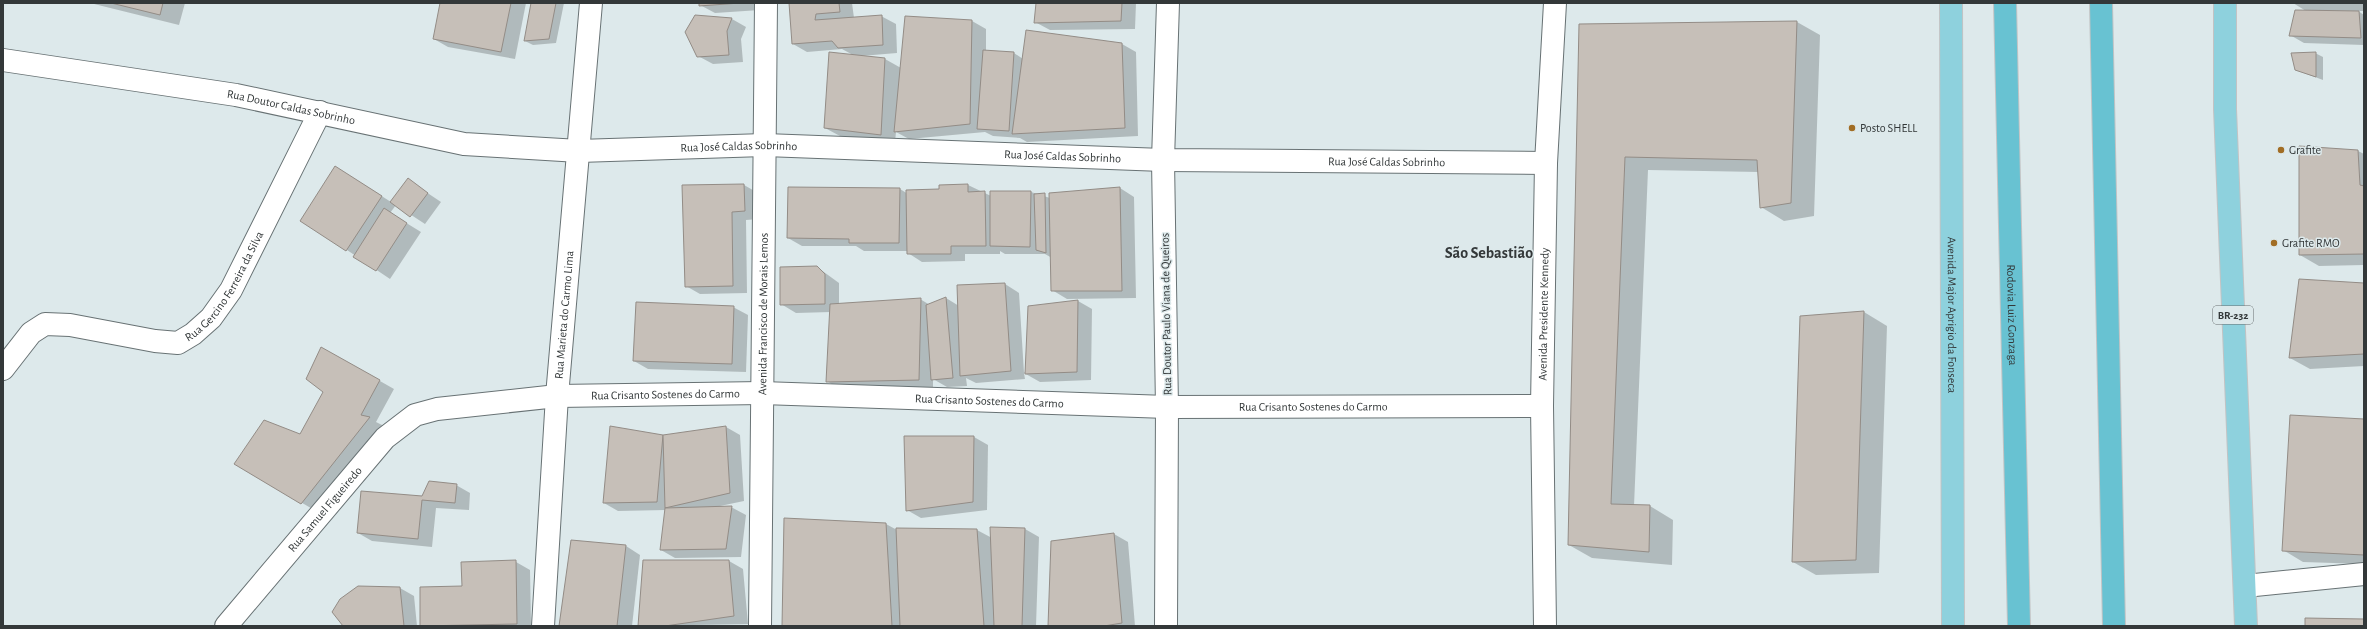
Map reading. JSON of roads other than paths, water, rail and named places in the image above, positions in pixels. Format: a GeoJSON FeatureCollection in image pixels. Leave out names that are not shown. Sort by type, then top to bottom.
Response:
{"type":"FeatureCollection","features":[{"type":"Feature","properties":{"kind":"highway","name":"Rodovia Luiz Gonzaga"},"geometry":{"type":"LineString","coordinates":[[2005,3],[2019,626]]}},
{"type":"Feature","properties":{"kind":"highway"},"geometry":{"type":"LineString","coordinates":[[2101,3],[2114,626]]}},
{"type":"Feature","properties":{"kind":"main road","name":"Avenida Major Aprigio da Fonseca"},"geometry":{"type":"LineString","coordinates":[[1951,3],[1953,626]]}},
{"type":"Feature","properties":{"kind":"main road","name":"BR-232"},"geometry":{"type":"LineString","coordinates":[[2225,3],[2225,109],[2246,626]]}},
{"type":"Feature","properties":{"kind":"street","name":"Rua Marieta do Carmo Lima"},"geometry":{"type":"LineString","coordinates":[[543,626],[557,396],[591,3]]}},
{"type":"Feature","properties":{"kind":"street","name":"Avenida Francisco de Morais Lemos"},"geometry":{"type":"LineString","coordinates":[[760,626],[766,3]]}},
{"type":"Feature","properties":{"kind":"street","name":"Rua Doutor Paulo Viana de Queiros"},"geometry":{"type":"LineString","coordinates":[[1166,626],[1167,407],[1163,160],[1168,3]]}},
{"type":"Feature","properties":{"kind":"street","name":"Avenida Presidente Kennedy"},"geometry":{"type":"LineString","coordinates":[[1545,626],[1542,406],[1546,163],[1555,3]]}},
{"type":"Feature","properties":{"kind":"street","name":"Rua Doutor Caldas Sobrinho"},"geometry":{"type":"LineString","coordinates":[[3,60],[236,95],[464,144],[579,151]]}},
{"type":"Feature","properties":{"kind":"street","name":"Rua Gercino Ferreira da Silva"},"geometry":{"type":"LineString","coordinates":[[3,369],[32,333],[45,324],[70,325],[155,341],[178,343],[193,334],[211,318],[231,290],[320,112]]}},
{"type":"Feature","properties":{"kind":"street","name":"Rua José Caldas Sobrinho"},"geometry":{"type":"LineString","coordinates":[[579,151],[765,145],[1163,160],[1546,163]]}},
{"type":"Feature","properties":{"kind":"street","name":"Rua Crisanto Sostenes do Carmo"},"geometry":{"type":"LineString","coordinates":[[436,408],[557,396],[762,393],[1167,407],[1542,406]]}},
{"type":"Feature","properties":{"kind":"street","name":"Rua Samuel Figueiredo"},"geometry":{"type":"LineString","coordinates":[[226,626],[385,438],[415,415],[436,408]]}},
{"type":"Feature","properties":{"kind":"street"},"geometry":{"type":"LineString","coordinates":[[2245,586],[2364,574]]}},
{"type":"Feature","properties":{"kind":"place","name":"Posto SHELL"},"geometry":{"type":"Point","coordinates":[1852,128]}},
{"type":"Feature","properties":{"kind":"place","name":"Grafite"},"geometry":{"type":"Point","coordinates":[2281,150]}},
{"type":"Feature","properties":{"kind":"place","name":"Grafite RMO"},"geometry":{"type":"Point","coordinates":[2274,243]}},
{"type":"Feature","properties":{"kind":"district","name":"São Sebastião"},"geometry":{"type":"Point","coordinates":[1489,252]}}]}
